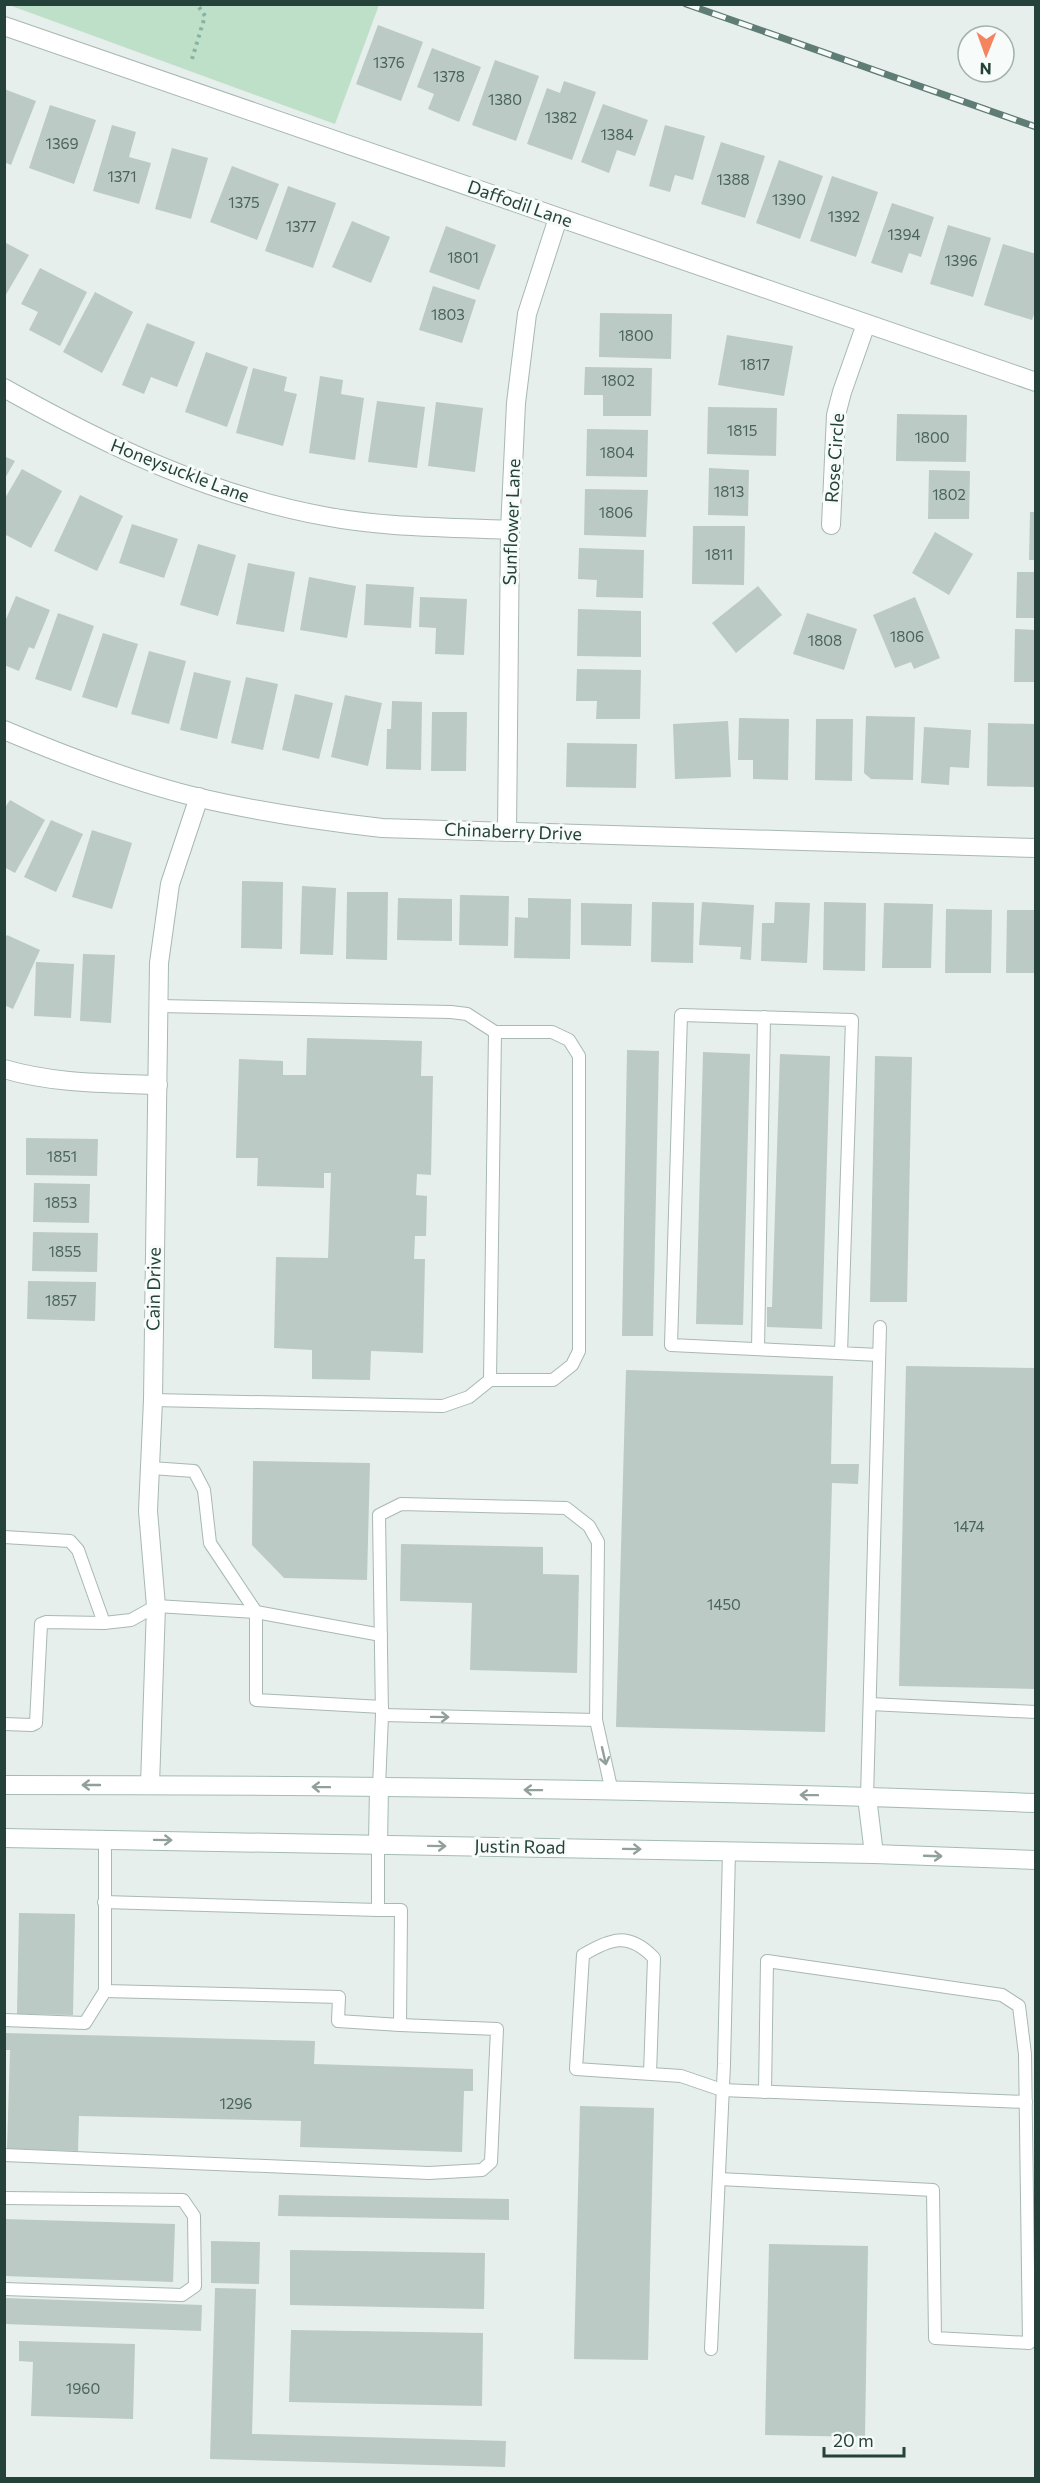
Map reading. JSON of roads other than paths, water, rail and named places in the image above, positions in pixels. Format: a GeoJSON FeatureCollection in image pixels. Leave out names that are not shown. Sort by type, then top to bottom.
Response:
{"type":"FeatureCollection","features":[{"type":"Feature","properties":{"kind":"street","name":"Daffodil Lane"},"geometry":{"type":"LineString","coordinates":[[4,26],[1035,382]]}},
{"type":"Feature","properties":{"kind":"street","name":"Sunflower Lane"},"geometry":{"type":"LineString","coordinates":[[507,832],[510,530],[516,403],[527,314],[558,218]]}},
{"type":"Feature","properties":{"kind":"street","name":"Rose Circle"},"geometry":{"type":"LineString","coordinates":[[831,525],[836,415],[866,324]]}},
{"type":"Feature","properties":{"kind":"street","name":"Honeysuckle Lane"},"geometry":{"type":"LineString","coordinates":[[4,388],[65,423],[110,444],[183,476],[266,504],[387,525],[510,530]]}},
{"type":"Feature","properties":{"kind":"street","name":"Chinaberry Drive"},"geometry":{"type":"LineString","coordinates":[[4,730],[79,761],[199,797],[300,818],[382,828],[1035,848]]}},
{"type":"Feature","properties":{"kind":"street","name":"Cain Drive"},"geometry":{"type":"LineString","coordinates":[[150,1785],[156,1606],[148,1511],[153,1400],[159,963],[170,884],[199,797]]}},
{"type":"Feature","properties":{"kind":"street"},"geometry":{"type":"LineString","coordinates":[[4,1069],[26,1076],[71,1082],[158,1085]]}},
{"type":"Feature","properties":{"kind":"street"},"geometry":{"type":"LineString","coordinates":[[4,1785],[379,1787],[867,1797],[1035,1803]]}},
{"type":"Feature","properties":{"kind":"street"},"geometry":{"type":"LineString","coordinates":[[378,1844],[379,1787]]}},
{"type":"Feature","properties":{"kind":"street"},"geometry":{"type":"LineString","coordinates":[[867,1797],[874,1854]]}},
{"type":"Feature","properties":{"kind":"street","name":"Justin Road"},"geometry":{"type":"LineString","coordinates":[[4,1838],[874,1854],[1035,1860]]}},
{"type":"Feature","properties":{"kind":"lane"},"geometry":{"type":"LineString","coordinates":[[153,1400],[443,1406],[468,1397],[490,1380],[553,1380],[572,1365],[579,1351],[579,1056],[569,1040],[552,1032],[495,1032],[467,1014],[451,1011],[159,1006]]}},
{"type":"Feature","properties":{"kind":"lane"},"geometry":{"type":"LineString","coordinates":[[841,1353],[852,1020],[681,1015],[671,1345],[879,1355]]}},
{"type":"Feature","properties":{"kind":"lane"},"geometry":{"type":"LineString","coordinates":[[758,1349],[764,1017]]}},
{"type":"Feature","properties":{"kind":"lane"},"geometry":{"type":"LineString","coordinates":[[490,1380],[495,1032]]}},
{"type":"Feature","properties":{"kind":"lane"},"geometry":{"type":"LineString","coordinates":[[867,1797],[880,1327]]}},
{"type":"Feature","properties":{"kind":"lane"},"geometry":{"type":"LineString","coordinates":[[151,1468],[194,1471],[204,1490],[210,1543],[256,1612],[256,1700],[382,1711],[596,1720]]}},
{"type":"Feature","properties":{"kind":"lane"},"geometry":{"type":"LineString","coordinates":[[379,1787],[382,1711],[379,1515],[401,1504],[566,1508],[589,1526],[598,1542],[596,1720],[612,1792]]}},
{"type":"Feature","properties":{"kind":"lane"},"geometry":{"type":"LineString","coordinates":[[4,1538],[70,1541],[78,1550],[104,1623]]}},
{"type":"Feature","properties":{"kind":"lane"},"geometry":{"type":"LineString","coordinates":[[4,1725],[36,1723],[41,1624],[46,1622],[104,1623],[130,1620],[156,1606],[256,1612],[381,1635]]}},
{"type":"Feature","properties":{"kind":"lane"},"geometry":{"type":"LineString","coordinates":[[870,1704],[1035,1712]]}},
{"type":"Feature","properties":{"kind":"lane"},"geometry":{"type":"LineString","coordinates":[[4,2020],[85,2023],[105,1991],[105,1839]]}},
{"type":"Feature","properties":{"kind":"lane"},"geometry":{"type":"LineString","coordinates":[[378,1844],[378,1910]]}},
{"type":"Feature","properties":{"kind":"lane"},"geometry":{"type":"LineString","coordinates":[[711,2349],[729,1851]]}},
{"type":"Feature","properties":{"kind":"lane"},"geometry":{"type":"LineString","coordinates":[[104,1902],[401,1910],[400,2025]]}},
{"type":"Feature","properties":{"kind":"lane"},"geometry":{"type":"LineString","coordinates":[[650,2074],[654,1958],[644,1947],[626,1940],[604,1943],[583,1955],[576,2069],[650,2074],[681,2076],[722,2090],[1026,2102]]}},
{"type":"Feature","properties":{"kind":"lane"},"geometry":{"type":"LineString","coordinates":[[718,2179],[933,2190],[935,2338],[1029,2343],[1025,2054],[1019,2006],[1002,1995],[767,1961],[765,2092]]}},
{"type":"Feature","properties":{"kind":"lane"},"geometry":{"type":"LineString","coordinates":[[4,2155],[429,2173],[482,2170],[491,2162],[497,2029],[338,2021],[339,1997],[105,1991]]}},
{"type":"Feature","properties":{"kind":"lane"},"geometry":{"type":"LineString","coordinates":[[4,2198],[183,2200],[194,2216],[195,2275],[195,2286],[182,2295],[4,2289]]}},
{"type":"Feature","properties":{"kind":"railway"},"geometry":{"type":"LineString","coordinates":[[686,4],[1036,127]]}}]}
